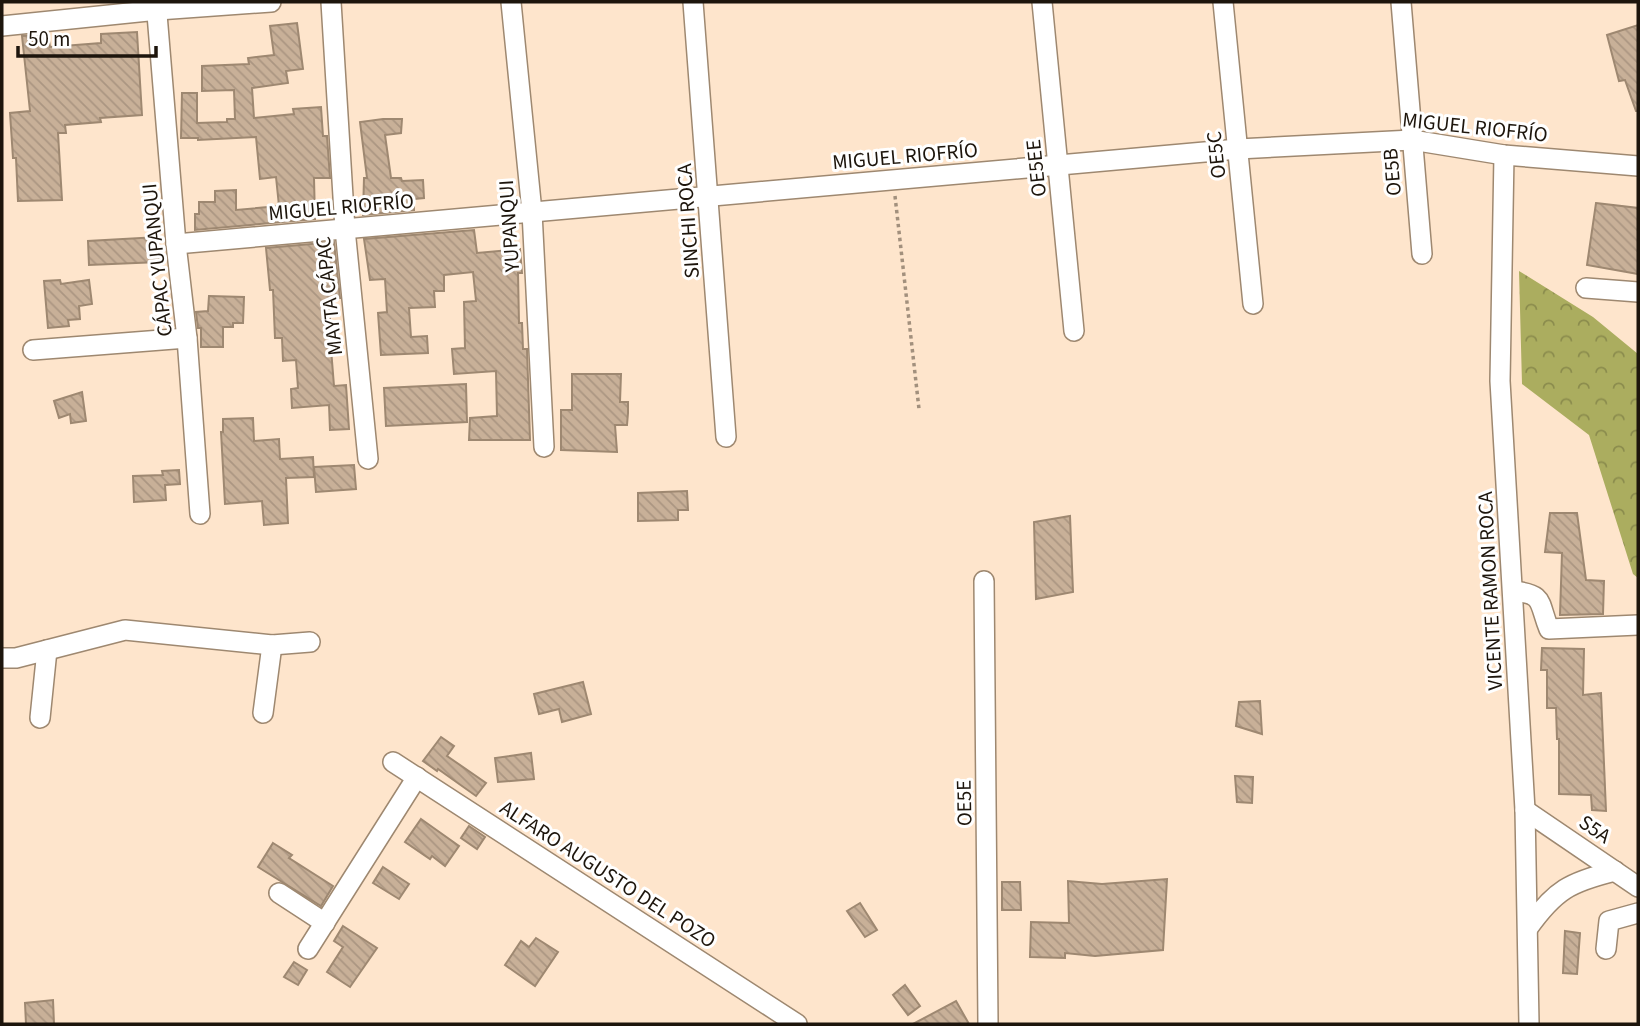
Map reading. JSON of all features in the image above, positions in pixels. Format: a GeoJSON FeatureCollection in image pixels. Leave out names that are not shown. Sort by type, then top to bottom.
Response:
{"type":"FeatureCollection","features":[{"type":"Feature","properties":{"kind":"street"},"geometry":{"type":"LineString","coordinates":[[2,26],[157,6],[271,2]]}},
{"type":"Feature","properties":{"kind":"street","name":"MAYTA CÁPAC"},"geometry":{"type":"LineString","coordinates":[[331,2],[345,229],[368,459]]}},
{"type":"Feature","properties":{"kind":"street","name":"YUPANQUI"},"geometry":{"type":"LineString","coordinates":[[511,2],[532,212],[544,447]]}},
{"type":"Feature","properties":{"kind":"street","name":"SINCHI ROCA"},"geometry":{"type":"LineString","coordinates":[[693,2],[726,437]]}},
{"type":"Feature","properties":{"kind":"street","name":"OE5EE"},"geometry":{"type":"LineString","coordinates":[[1042,2],[1074,331]]}},
{"type":"Feature","properties":{"kind":"street","name":"OE5C"},"geometry":{"type":"LineString","coordinates":[[1223,2],[1253,304]]}},
{"type":"Feature","properties":{"kind":"street","name":"OE5B"},"geometry":{"type":"LineString","coordinates":[[1401,2],[1422,254]]}},
{"type":"Feature","properties":{"kind":"street","name":"CÁPAC YUPANQUI"},"geometry":{"type":"LineString","coordinates":[[157,6],[200,514]]}},
{"type":"Feature","properties":{"kind":"street","name":"MIGUEL RIOFRÍO"},"geometry":{"type":"LineString","coordinates":[[176,244],[1238,149],[1412,140],[1504,155],[1638,166]]}},
{"type":"Feature","properties":{"kind":"street","name":"VICENTE RAMON ROCA"},"geometry":{"type":"LineString","coordinates":[[1504,155],[1500,381],[1525,810],[1529,1024]]}},
{"type":"Feature","properties":{"kind":"street"},"geometry":{"type":"LineString","coordinates":[[1586,288],[1638,292]]}},
{"type":"Feature","properties":{"kind":"street"},"geometry":{"type":"LineString","coordinates":[[33,350],[187,338]]}},
{"type":"Feature","properties":{"kind":"street","name":"OE5E"},"geometry":{"type":"LineString","coordinates":[[985,581],[988,1024]]}},
{"type":"Feature","properties":{"kind":"street"},"geometry":{"type":"LineString","coordinates":[[1513,591],[1531,593],[1536,597],[1549,629],[1638,625]]}},
{"type":"Feature","properties":{"kind":"street"},"geometry":{"type":"LineString","coordinates":[[2,658],[16,658],[125,630],[272,645],[310,642]]}},
{"type":"Feature","properties":{"kind":"street"},"geometry":{"type":"LineString","coordinates":[[263,713],[272,645]]}},
{"type":"Feature","properties":{"kind":"street"},"geometry":{"type":"LineString","coordinates":[[40,718],[47,650]]}},
{"type":"Feature","properties":{"kind":"street","name":"ALFARO AUGUSTO DEL POZO"},"geometry":{"type":"LineString","coordinates":[[393,762],[797,1024]]}},
{"type":"Feature","properties":{"kind":"street"},"geometry":{"type":"LineString","coordinates":[[308,949],[417,777]]}},
{"type":"Feature","properties":{"kind":"street","name":"S5A"},"geometry":{"type":"LineString","coordinates":[[1525,810],[1615,871],[1637,882]]}},
{"type":"Feature","properties":{"kind":"street"},"geometry":{"type":"LineString","coordinates":[[1528,928],[1542,908],[1562,889],[1583,879],[1615,871]]}},
{"type":"Feature","properties":{"kind":"street"},"geometry":{"type":"LineString","coordinates":[[279,893],[325,923]]}},
{"type":"Feature","properties":{"kind":"street"},"geometry":{"type":"LineString","coordinates":[[1606,949],[1609,921],[1638,913]]}},
{"type":"Feature","properties":{"kind":"path"},"geometry":{"type":"LineString","coordinates":[[894,180],[919,409]]}},
{"type":"Feature","properties":{"kind":"green space"},"geometry":{"type":"Polygon","coordinates":[[[1519,271],[1593,317],[1638,354],[1638,578],[1633,574],[1589,435],[1522,384],[1519,271]]]}},
{"type":"Feature","properties":{"kind":"building"},"geometry":{"type":"Polygon","coordinates":[[[297,23],[303,69],[286,71],[288,83],[252,88],[254,118],[294,114],[293,109],[321,107],[323,136],[327,136],[330,178],[314,178],[315,219],[195,230],[195,214],[199,214],[199,202],[215,202],[215,191],[236,190],[236,210],[279,206],[276,177],[260,179],[256,137],[198,140],[181,138],[182,93],[197,93],[197,123],[227,122],[227,119],[235,119],[234,90],[202,91],[202,66],[249,64],[248,58],[274,55],[270,26],[297,23]]]}},
{"type":"Feature","properties":{"kind":"building"},"geometry":{"type":"Polygon","coordinates":[[[1638,25],[1636,111],[1625,80],[1619,81],[1607,35],[1638,25]]]}},
{"type":"Feature","properties":{"kind":"building"},"geometry":{"type":"Polygon","coordinates":[[[137,32],[142,115],[100,118],[101,122],[65,125],[66,133],[58,133],[62,200],[18,201],[10,113],[30,111],[22,36],[48,34],[50,47],[101,43],[101,34],[137,32]]]}},
{"type":"Feature","properties":{"kind":"building"},"geometry":{"type":"Polygon","coordinates":[[[402,119],[401,133],[385,135],[391,178],[401,178],[402,181],[423,180],[424,198],[414,199],[414,210],[363,215],[364,178],[367,178],[360,122],[402,119]]]}},
{"type":"Feature","properties":{"kind":"building"},"geometry":{"type":"Polygon","coordinates":[[[1596,203],[1638,208],[1638,274],[1587,265],[1596,203]]]}},
{"type":"Feature","properties":{"kind":"building"},"geometry":{"type":"Polygon","coordinates":[[[474,230],[477,253],[520,249],[522,273],[518,273],[519,323],[522,323],[523,349],[527,349],[530,440],[469,440],[470,418],[497,416],[496,371],[454,374],[452,349],[465,348],[464,302],[476,301],[473,272],[444,275],[444,291],[434,291],[435,307],[409,308],[411,337],[427,336],[428,353],[381,355],[378,313],[387,312],[385,279],[370,280],[364,239],[474,230]]]}},
{"type":"Feature","properties":{"kind":"building"},"geometry":{"type":"Polygon","coordinates":[[[158,237],[159,262],[89,265],[88,241],[158,237]]]}},
{"type":"Feature","properties":{"kind":"building"},"geometry":{"type":"Polygon","coordinates":[[[334,242],[340,298],[330,298],[334,386],[346,385],[349,429],[330,430],[329,405],[292,408],[291,389],[298,388],[296,360],[283,361],[282,338],[275,338],[273,290],[270,290],[266,248],[334,242]]]}},
{"type":"Feature","properties":{"kind":"building"},"geometry":{"type":"Polygon","coordinates":[[[60,280],[61,284],[89,280],[92,304],[79,306],[80,319],[68,320],[69,326],[48,328],[44,281],[60,280]]]}},
{"type":"Feature","properties":{"kind":"building"},"geometry":{"type":"Polygon","coordinates":[[[209,296],[244,297],[243,323],[223,327],[223,347],[201,347],[201,328],[198,328],[196,312],[208,311],[209,296]]]}},
{"type":"Feature","properties":{"kind":"building"},"geometry":{"type":"Polygon","coordinates":[[[572,374],[621,374],[620,402],[628,402],[628,413],[627,425],[615,425],[617,452],[561,450],[561,410],[572,410],[572,374]]]}},
{"type":"Feature","properties":{"kind":"building"},"geometry":{"type":"Polygon","coordinates":[[[466,384],[467,422],[386,426],[384,388],[466,384]]]}},
{"type":"Feature","properties":{"kind":"building"},"geometry":{"type":"Polygon","coordinates":[[[82,392],[86,421],[71,423],[70,414],[59,418],[54,401],[82,392]]]}},
{"type":"Feature","properties":{"kind":"building"},"geometry":{"type":"Polygon","coordinates":[[[253,418],[254,441],[279,439],[280,459],[313,457],[314,477],[286,478],[288,523],[264,525],[262,501],[225,504],[221,432],[223,419],[253,418]]]}},
{"type":"Feature","properties":{"kind":"building"},"geometry":{"type":"Polygon","coordinates":[[[354,465],[356,489],[316,492],[314,467],[354,465]]]}},
{"type":"Feature","properties":{"kind":"building"},"geometry":{"type":"Polygon","coordinates":[[[179,470],[180,484],[165,485],[166,500],[134,502],[133,476],[163,475],[162,471],[179,470]]]}},
{"type":"Feature","properties":{"kind":"building"},"geometry":{"type":"Polygon","coordinates":[[[687,491],[688,510],[678,510],[678,520],[638,521],[638,493],[687,491]]]}},
{"type":"Feature","properties":{"kind":"building"},"geometry":{"type":"Polygon","coordinates":[[[1550,513],[1577,513],[1586,580],[1604,581],[1603,614],[1560,615],[1562,553],[1545,552],[1550,513]]]}},
{"type":"Feature","properties":{"kind":"building"},"geometry":{"type":"Polygon","coordinates":[[[1070,516],[1073,592],[1036,599],[1034,522],[1070,516]]]}},
{"type":"Feature","properties":{"kind":"building"},"geometry":{"type":"Polygon","coordinates":[[[1542,648],[1584,649],[1583,695],[1601,693],[1606,811],[1592,810],[1591,795],[1559,794],[1556,708],[1547,708],[1547,670],[1541,670],[1542,648]]]}},
{"type":"Feature","properties":{"kind":"building"},"geometry":{"type":"Polygon","coordinates":[[[583,682],[591,714],[562,722],[559,709],[539,714],[534,694],[583,682]]]}},
{"type":"Feature","properties":{"kind":"building"},"geometry":{"type":"Polygon","coordinates":[[[1260,701],[1262,734],[1236,726],[1239,702],[1260,701]]]}},
{"type":"Feature","properties":{"kind":"building"},"geometry":{"type":"Polygon","coordinates":[[[441,737],[454,746],[447,756],[486,783],[476,796],[423,761],[441,737]]]}},
{"type":"Feature","properties":{"kind":"building"},"geometry":{"type":"Polygon","coordinates":[[[531,753],[534,779],[498,782],[495,758],[531,753]]]}},
{"type":"Feature","properties":{"kind":"building"},"geometry":{"type":"Polygon","coordinates":[[[1235,776],[1253,777],[1252,803],[1237,802],[1235,776]]]}},
{"type":"Feature","properties":{"kind":"building"},"geometry":{"type":"Polygon","coordinates":[[[421,819],[459,846],[445,866],[405,842],[421,819]]]}},
{"type":"Feature","properties":{"kind":"building"},"geometry":{"type":"Polygon","coordinates":[[[469,826],[485,837],[477,849],[461,838],[469,826]]]}},
{"type":"Feature","properties":{"kind":"building"},"geometry":{"type":"Polygon","coordinates":[[[273,843],[292,855],[289,858],[333,886],[321,906],[258,867],[273,843]]]}},
{"type":"Feature","properties":{"kind":"building"},"geometry":{"type":"Polygon","coordinates":[[[383,867],[409,884],[399,899],[373,883],[383,867]]]}},
{"type":"Feature","properties":{"kind":"building"},"geometry":{"type":"Polygon","coordinates":[[[1167,879],[1163,950],[1095,956],[1065,953],[1065,958],[1030,957],[1031,922],[1069,923],[1068,881],[1102,884],[1167,879]]]}},
{"type":"Feature","properties":{"kind":"building"},"geometry":{"type":"Polygon","coordinates":[[[1002,882],[1020,882],[1021,910],[1002,910],[1002,882]]]}},
{"type":"Feature","properties":{"kind":"building"},"geometry":{"type":"Polygon","coordinates":[[[860,903],[877,930],[865,937],[847,911],[860,903]]]}},
{"type":"Feature","properties":{"kind":"building"},"geometry":{"type":"Polygon","coordinates":[[[343,926],[377,948],[350,987],[327,972],[343,947],[334,941],[343,926]]]}},
{"type":"Feature","properties":{"kind":"building"},"geometry":{"type":"Polygon","coordinates":[[[1565,931],[1580,933],[1577,974],[1563,973],[1565,931]]]}},
{"type":"Feature","properties":{"kind":"building"},"geometry":{"type":"Polygon","coordinates":[[[536,938],[558,952],[535,986],[505,965],[521,941],[529,947],[536,938]]]}},
{"type":"Feature","properties":{"kind":"building"},"geometry":{"type":"Polygon","coordinates":[[[294,962],[307,970],[298,985],[284,977],[294,962]]]}},
{"type":"Feature","properties":{"kind":"building"},"geometry":{"type":"Polygon","coordinates":[[[905,985],[920,1006],[908,1015],[893,995],[905,985]]]}},
{"type":"Feature","properties":{"kind":"building"},"geometry":{"type":"Polygon","coordinates":[[[53,1000],[54,1024],[26,1024],[25,1003],[53,1000]]]}},
{"type":"Feature","properties":{"kind":"building"},"geometry":{"type":"Polygon","coordinates":[[[956,1001],[969,1024],[913,1024],[956,1001]]]}}]}
